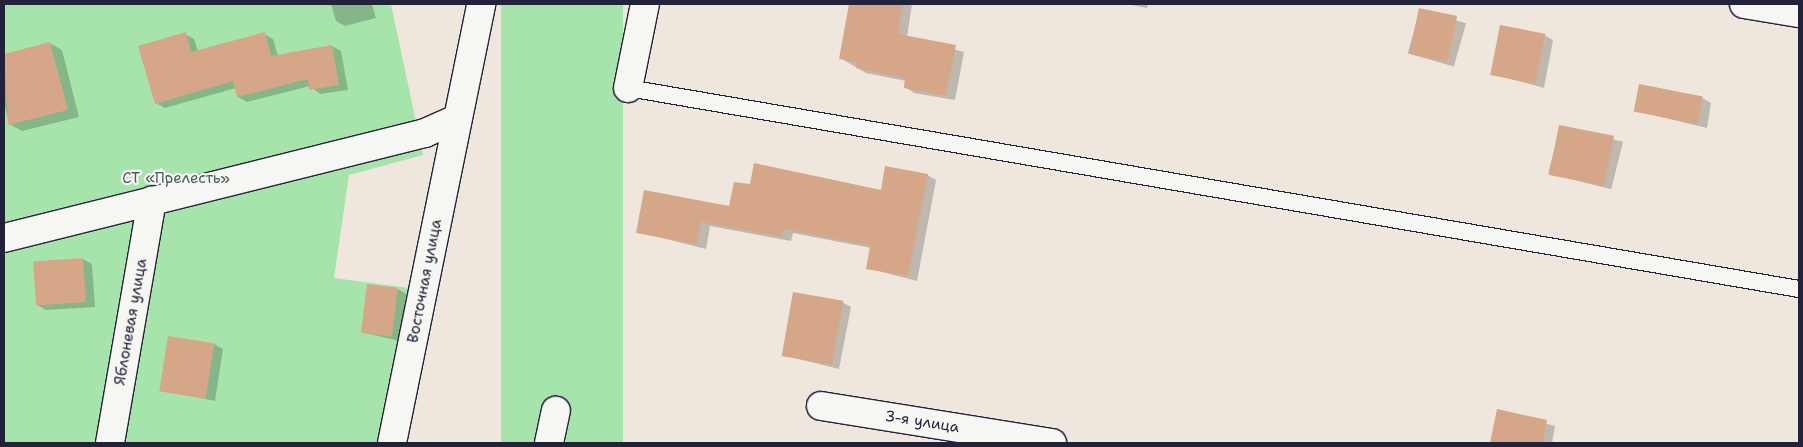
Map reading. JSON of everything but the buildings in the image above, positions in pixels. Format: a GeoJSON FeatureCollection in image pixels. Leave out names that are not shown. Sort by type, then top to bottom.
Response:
{"type":"FeatureCollection","features":[{"type":"Feature","properties":{"kind":"street","name":"Восточная улица"},"geometry":{"type":"LineString","coordinates":[[392,443],[481,4]]}},
{"type":"Feature","properties":{"kind":"street"},"geometry":{"type":"LineString","coordinates":[[628,88],[645,4]]}},
{"type":"Feature","properties":{"kind":"street"},"geometry":{"type":"LineString","coordinates":[[1744,4],[1799,13]]}},
{"type":"Feature","properties":{"kind":"street"},"geometry":{"type":"LineString","coordinates":[[4,238],[425,133],[457,119]]}},
{"type":"Feature","properties":{"kind":"street","name":"Яблоневая улица"},"geometry":{"type":"LineString","coordinates":[[110,443],[152,201]]}},
{"type":"Feature","properties":{"kind":"street","name":"3-я улица"},"geometry":{"type":"LineString","coordinates":[[821,406],[1052,443]]}},
{"type":"Feature","properties":{"kind":"street"},"geometry":{"type":"LineString","coordinates":[[549,443],[556,411]]}},
{"type":"Feature","properties":{"kind":"lane"},"geometry":{"type":"LineString","coordinates":[[628,88],[1799,289]]}},
{"type":"Feature","properties":{"kind":"green space","name":"СТ «Прелесть»"},"geometry":{"type":"Polygon","coordinates":[[[4,4],[391,4],[423,155],[349,175],[334,278],[409,288],[379,443],[4,443],[4,4]]]}},
{"type":"Feature","properties":{"kind":"green space"},"geometry":{"type":"Polygon","coordinates":[[[501,4],[623,4],[623,443],[501,443],[501,4]]]}}]}
